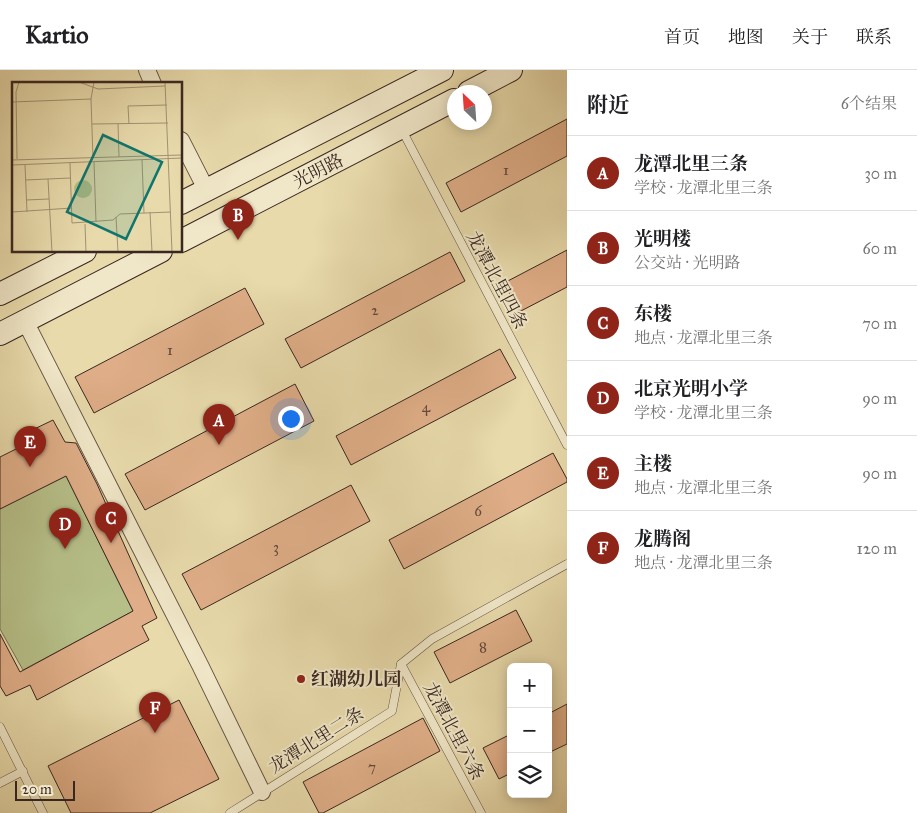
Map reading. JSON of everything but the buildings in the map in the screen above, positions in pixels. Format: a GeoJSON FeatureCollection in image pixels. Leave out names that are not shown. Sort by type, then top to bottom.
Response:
{"type":"FeatureCollection","features":[{"type":"Feature","properties":{"kind":"main road","name":"光明路"},"geometry":{"type":"LineString","coordinates":[[182,203],[442,70]]}},
{"type":"Feature","properties":{"kind":"main road"},"geometry":{"type":"LineString","coordinates":[[482,85],[511,70]]}},
{"type":"Feature","properties":{"kind":"main road","name":"光明路"},"geometry":{"type":"LineString","coordinates":[[182,240],[447,104]]}},
{"type":"Feature","properties":{"kind":"main road"},"geometry":{"type":"LineString","coordinates":[[2,287],[83,252]]}},
{"type":"Feature","properties":{"kind":"main road"},"geometry":{"type":"LineString","coordinates":[[0,334],[159,252]]}},
{"type":"Feature","properties":{"kind":"street"},"geometry":{"type":"LineString","coordinates":[[146,70],[152,82]]}},
{"type":"Feature","properties":{"kind":"street"},"geometry":{"type":"LineString","coordinates":[[182,142],[207,191]]}},
{"type":"Feature","properties":{"kind":"street"},"geometry":{"type":"LineString","coordinates":[[24,321],[200,665],[262,792]]}},
{"type":"Feature","properties":{"kind":"lane","name":"龙潭北里四条"},"geometry":{"type":"LineString","coordinates":[[401,128],[567,445]]}},
{"type":"Feature","properties":{"kind":"lane"},"geometry":{"type":"LineString","coordinates":[[401,664],[432,639],[567,564]]}},
{"type":"Feature","properties":{"kind":"lane","name":"龙潭北里二条"},"geometry":{"type":"LineString","coordinates":[[230,813],[392,711],[401,664]]}},
{"type":"Feature","properties":{"kind":"lane","name":"龙潭北里六条"},"geometry":{"type":"LineString","coordinates":[[401,664],[481,813]]}},
{"type":"Feature","properties":{"kind":"lane"},"geometry":{"type":"LineString","coordinates":[[0,727],[43,813]]}},
{"type":"Feature","properties":{"kind":"lane"},"geometry":{"type":"LineString","coordinates":[[0,784],[23,771]]}},
{"type":"Feature","properties":{"kind":"green space"},"geometry":{"type":"Polygon","coordinates":[[[66,476],[133,611],[23,670],[0,629],[0,509],[66,476]]]}},
{"type":"Feature","properties":{"kind":"place","name":"光明楼"},"geometry":{"type":"Point","coordinates":[238,240]}},
{"type":"Feature","properties":{"kind":"place","name":"龙潭北里三条"},"geometry":{"type":"Point","coordinates":[219,445]}},
{"type":"Feature","properties":{"kind":"place","name":"主楼"},"geometry":{"type":"Point","coordinates":[30,467]}},
{"type":"Feature","properties":{"kind":"place","name":"东楼"},"geometry":{"type":"Point","coordinates":[111,543]}},
{"type":"Feature","properties":{"kind":"place","name":"北京光明小学"},"geometry":{"type":"Point","coordinates":[65,549]}},
{"type":"Feature","properties":{"kind":"place","name":"红湖幼儿园"},"geometry":{"type":"Point","coordinates":[301,679]}},
{"type":"Feature","properties":{"kind":"place","name":"龙腾阁"},"geometry":{"type":"Point","coordinates":[155,733]}}]}
